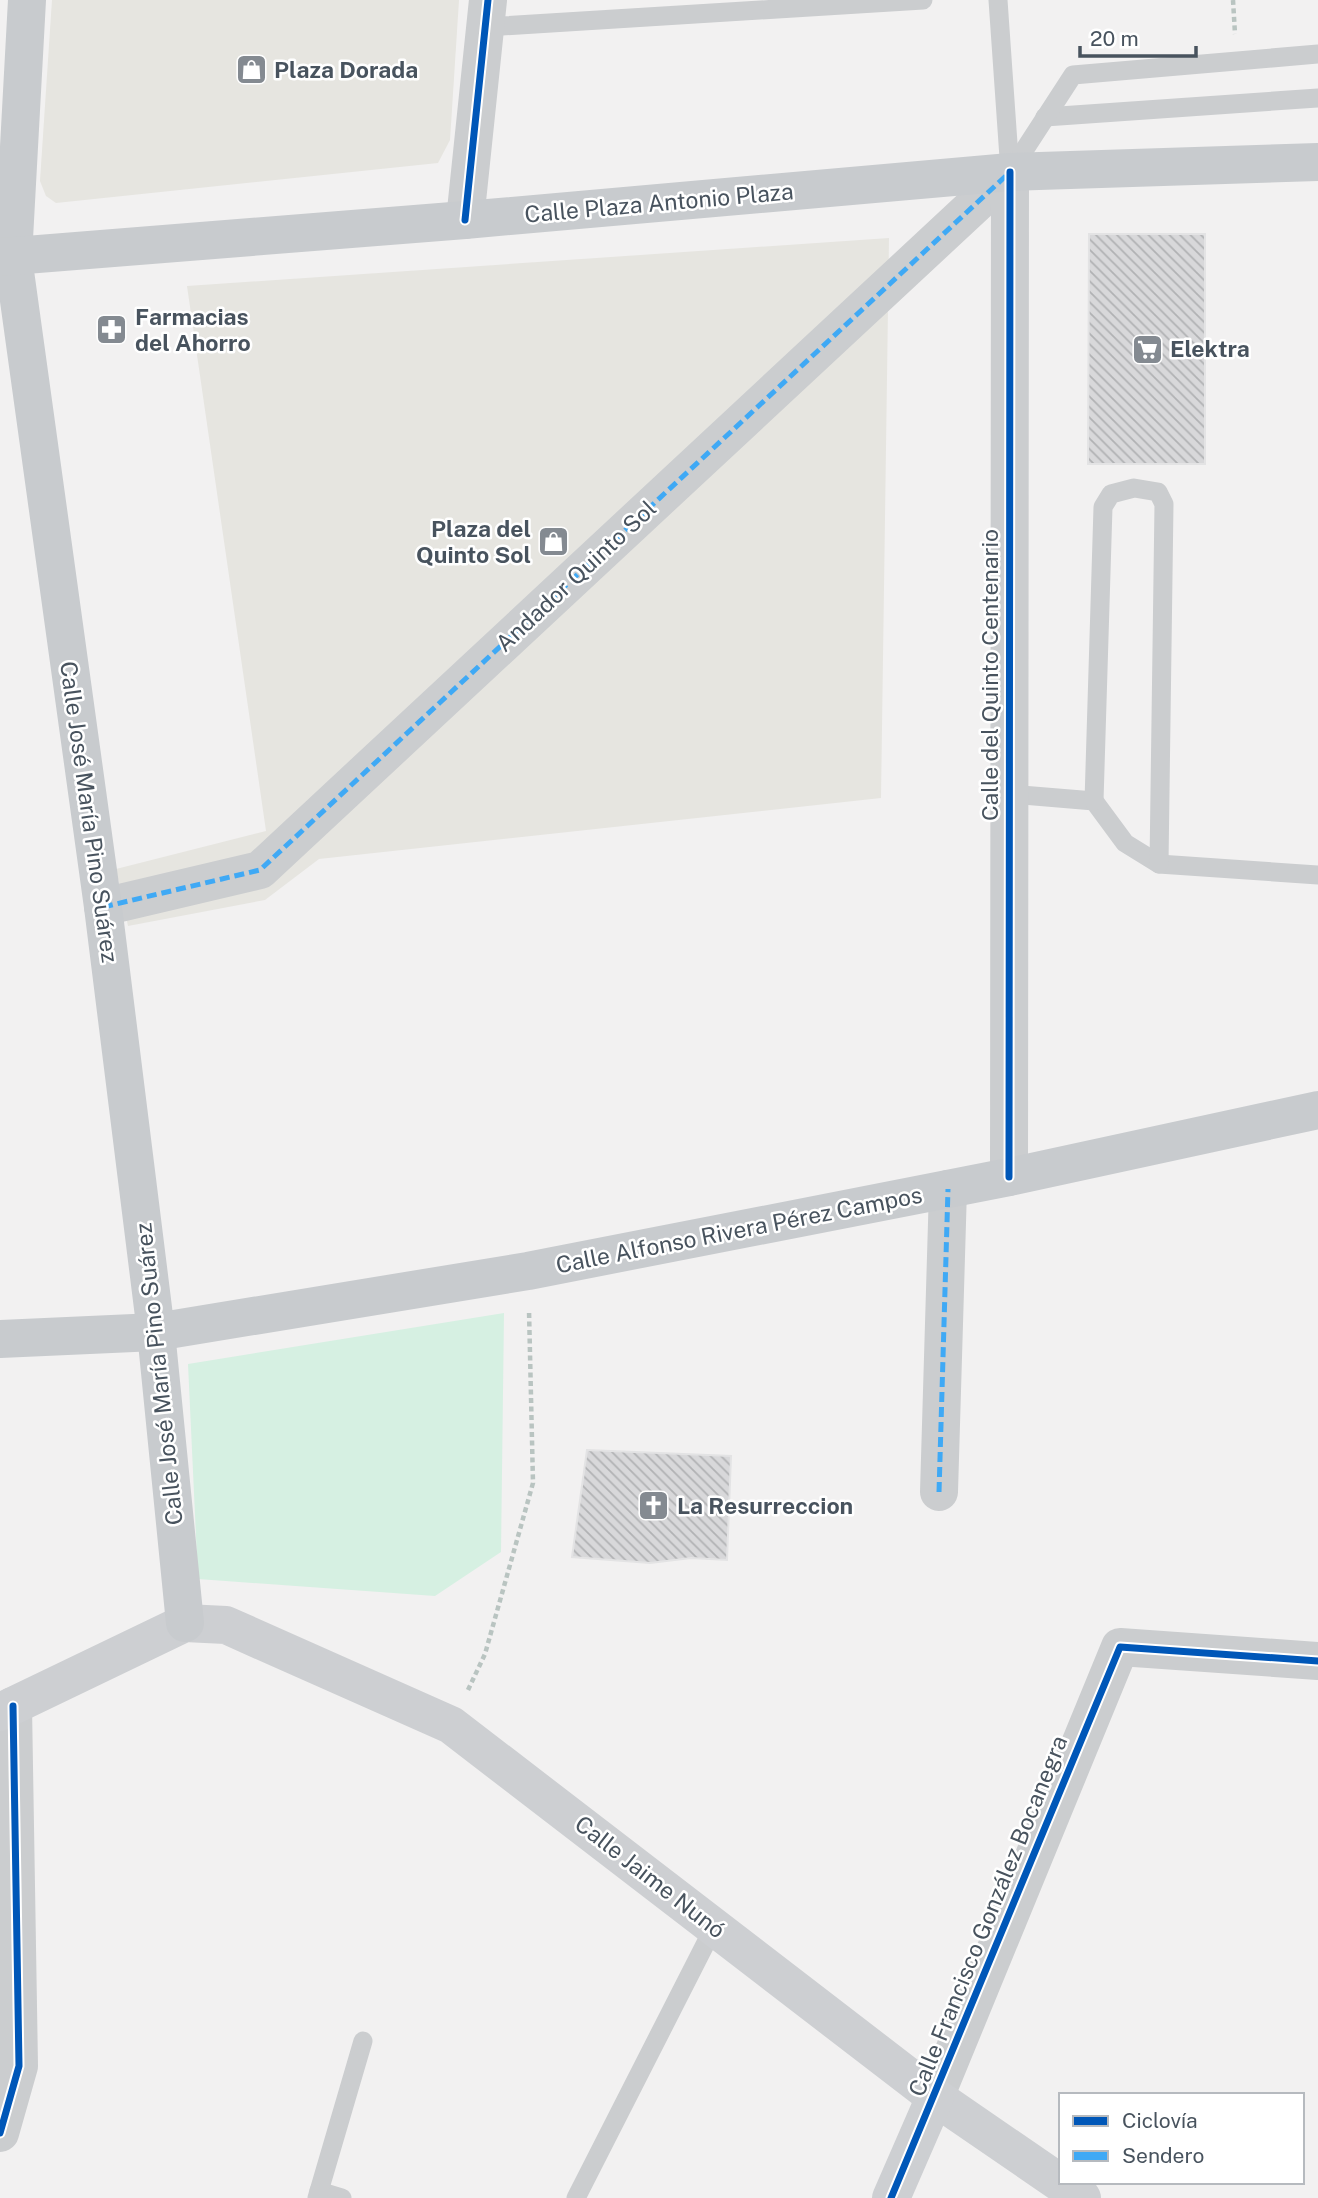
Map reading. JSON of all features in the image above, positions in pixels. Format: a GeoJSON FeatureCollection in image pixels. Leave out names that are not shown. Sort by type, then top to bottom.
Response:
{"type":"FeatureCollection","features":[{"type":"Feature","properties":{"kind":"main road","name":"Calle José María Pino Suárez"},"geometry":{"type":"LineString","coordinates":[[27,0],[6,257],[103,907],[156,1332],[185,1623]]}},
{"type":"Feature","properties":{"kind":"main road","name":"Calle Plaza Antonio Plaza"},"geometry":{"type":"LineString","coordinates":[[6,257],[1010,172],[1318,162]]}},
{"type":"Feature","properties":{"kind":"main road","name":"Calle Alfonso Rivera Pérez Campos"},"geometry":{"type":"LineString","coordinates":[[0,1339],[156,1332],[528,1271],[1009,1177],[1318,1110]]}},
{"type":"Feature","properties":{"kind":"main road","name":"Calle Jaime Nunó"},"geometry":{"type":"LineString","coordinates":[[185,1623],[226,1625],[451,1725],[935,2097],[1059,2182]]}},
{"type":"Feature","properties":{"kind":"main road"},"geometry":{"type":"LineString","coordinates":[[6,1709],[185,1623]]}},
{"type":"Feature","properties":{"kind":"main road","name":"Calle Francisco González Bocanegra"},"geometry":{"type":"LineString","coordinates":[[891,2198],[935,2097]]}},
{"type":"Feature","properties":{"kind":"main road","name":"Calle Jaime Nunó"},"geometry":{"type":"LineString","coordinates":[[1062,2184],[1082,2198]]}},
{"type":"Feature","properties":{"kind":"street"},"geometry":{"type":"LineString","coordinates":[[465,220],[487,13]]}},
{"type":"Feature","properties":{"kind":"street","name":"Calle del Quinto Centenario"},"geometry":{"type":"LineString","coordinates":[[1009,1177],[1010,172]]}},
{"type":"Feature","properties":{"kind":"street","name":"Andador Quinto Sol"},"geometry":{"type":"LineString","coordinates":[[103,907],[260,870],[1010,172]]}},
{"type":"Feature","properties":{"kind":"street"},"geometry":{"type":"LineString","coordinates":[[939,1492],[948,1189]]}},
{"type":"Feature","properties":{"kind":"street","name":"Calle Francisco González Bocanegra"},"geometry":{"type":"LineString","coordinates":[[935,2097],[1120,1647],[1318,1661]]}},
{"type":"Feature","properties":{"kind":"street"},"geometry":{"type":"LineString","coordinates":[[0,2133],[19,2066],[6,1709]]}},
{"type":"Feature","properties":{"kind":"lane"},"geometry":{"type":"LineString","coordinates":[[657,0],[678,15]]}},
{"type":"Feature","properties":{"kind":"lane"},"geometry":{"type":"LineString","coordinates":[[487,13],[678,15],[923,0]]}},
{"type":"Feature","properties":{"kind":"lane"},"geometry":{"type":"LineString","coordinates":[[998,0],[1010,172]]}},
{"type":"Feature","properties":{"kind":"lane"},"geometry":{"type":"LineString","coordinates":[[1010,172],[1073,75],[1318,54]]}},
{"type":"Feature","properties":{"kind":"lane"},"geometry":{"type":"LineString","coordinates":[[1045,117],[1318,98]]}},
{"type":"Feature","properties":{"kind":"lane"},"geometry":{"type":"LineString","coordinates":[[1159,863],[1164,504],[1158,492],[1134,488],[1111,494],[1103,506],[1094,801],[1125,843],[1159,863],[1318,875]]}},
{"type":"Feature","properties":{"kind":"lane"},"geometry":{"type":"LineString","coordinates":[[1009,794],[1094,801]]}},
{"type":"Feature","properties":{"kind":"lane"},"geometry":{"type":"LineString","coordinates":[[576,2198],[714,1927]]}},
{"type":"Feature","properties":{"kind":"lane"},"geometry":{"type":"LineString","coordinates":[[342,2198],[318,2195],[363,2041]]}},
{"type":"Feature","properties":{"kind":"path"},"geometry":{"type":"LineString","coordinates":[[451,1725],[485,1654],[533,1483],[528,1271]]}},
{"type":"Feature","properties":{"kind":"shaded area","name":"Plaza Dorada"},"geometry":{"type":"Polygon","coordinates":[[[52,0],[459,0],[450,140],[438,163],[56,203],[46,196],[40,181],[52,0]]]}},
{"type":"Feature","properties":{"kind":"shaded area","name":"Plaza del Quinto Sol"},"geometry":{"type":"Polygon","coordinates":[[[889,238],[881,798],[319,859],[265,900],[128,926],[116,869],[266,831],[187,286],[889,238]]]}},
{"type":"Feature","properties":{"kind":"green space"},"geometry":{"type":"Polygon","coordinates":[[[504,1313],[501,1552],[435,1596],[198,1579],[188,1364],[504,1313]]]}},
{"type":"Feature","properties":{"kind":"building","name":"Elektra"},"geometry":{"type":"Polygon","coordinates":[[[1089,234],[1205,234],[1205,464],[1088,464],[1089,234]]]}},
{"type":"Feature","properties":{"kind":"building","name":"La Resurreccion"},"geometry":{"type":"Polygon","coordinates":[[[587,1450],[731,1456],[727,1560],[691,1558],[650,1563],[572,1557],[587,1450]]]}},
{"type":"Feature","properties":{"kind":"marked path"},"geometry":{"type":"LineString","coordinates":[[103,907],[260,870],[1010,172]]}},
{"type":"Feature","properties":{"kind":"marked path"},"geometry":{"type":"LineString","coordinates":[[939,1492],[948,1189]]}},
{"type":"Feature","properties":{"kind":"cycle path"},"geometry":{"type":"LineString","coordinates":[[465,220],[488,0]]}},
{"type":"Feature","properties":{"kind":"cycle path"},"geometry":{"type":"LineString","coordinates":[[1009,1177],[1010,172]]}},
{"type":"Feature","properties":{"kind":"cycle path"},"geometry":{"type":"LineString","coordinates":[[891,2198],[1120,1647],[1318,1661]]}},
{"type":"Feature","properties":{"kind":"cycle path"},"geometry":{"type":"LineString","coordinates":[[0,2133],[19,2066],[13,1706]]}},
{"type":"Feature","properties":{"kind":"place","name":"Plaza Dorada"},"geometry":{"type":"Point","coordinates":[251,70]}},
{"type":"Feature","properties":{"kind":"place","name":"Farmacias del Ahorro"},"geometry":{"type":"Point","coordinates":[112,330]}},
{"type":"Feature","properties":{"kind":"place","name":"Elektra"},"geometry":{"type":"Point","coordinates":[1147,349]}},
{"type":"Feature","properties":{"kind":"place","name":"Plaza del Quinto Sol"},"geometry":{"type":"Point","coordinates":[554,542]}},
{"type":"Feature","properties":{"kind":"place","name":"La Resurreccion"},"geometry":{"type":"Point","coordinates":[654,1506]}}]}
